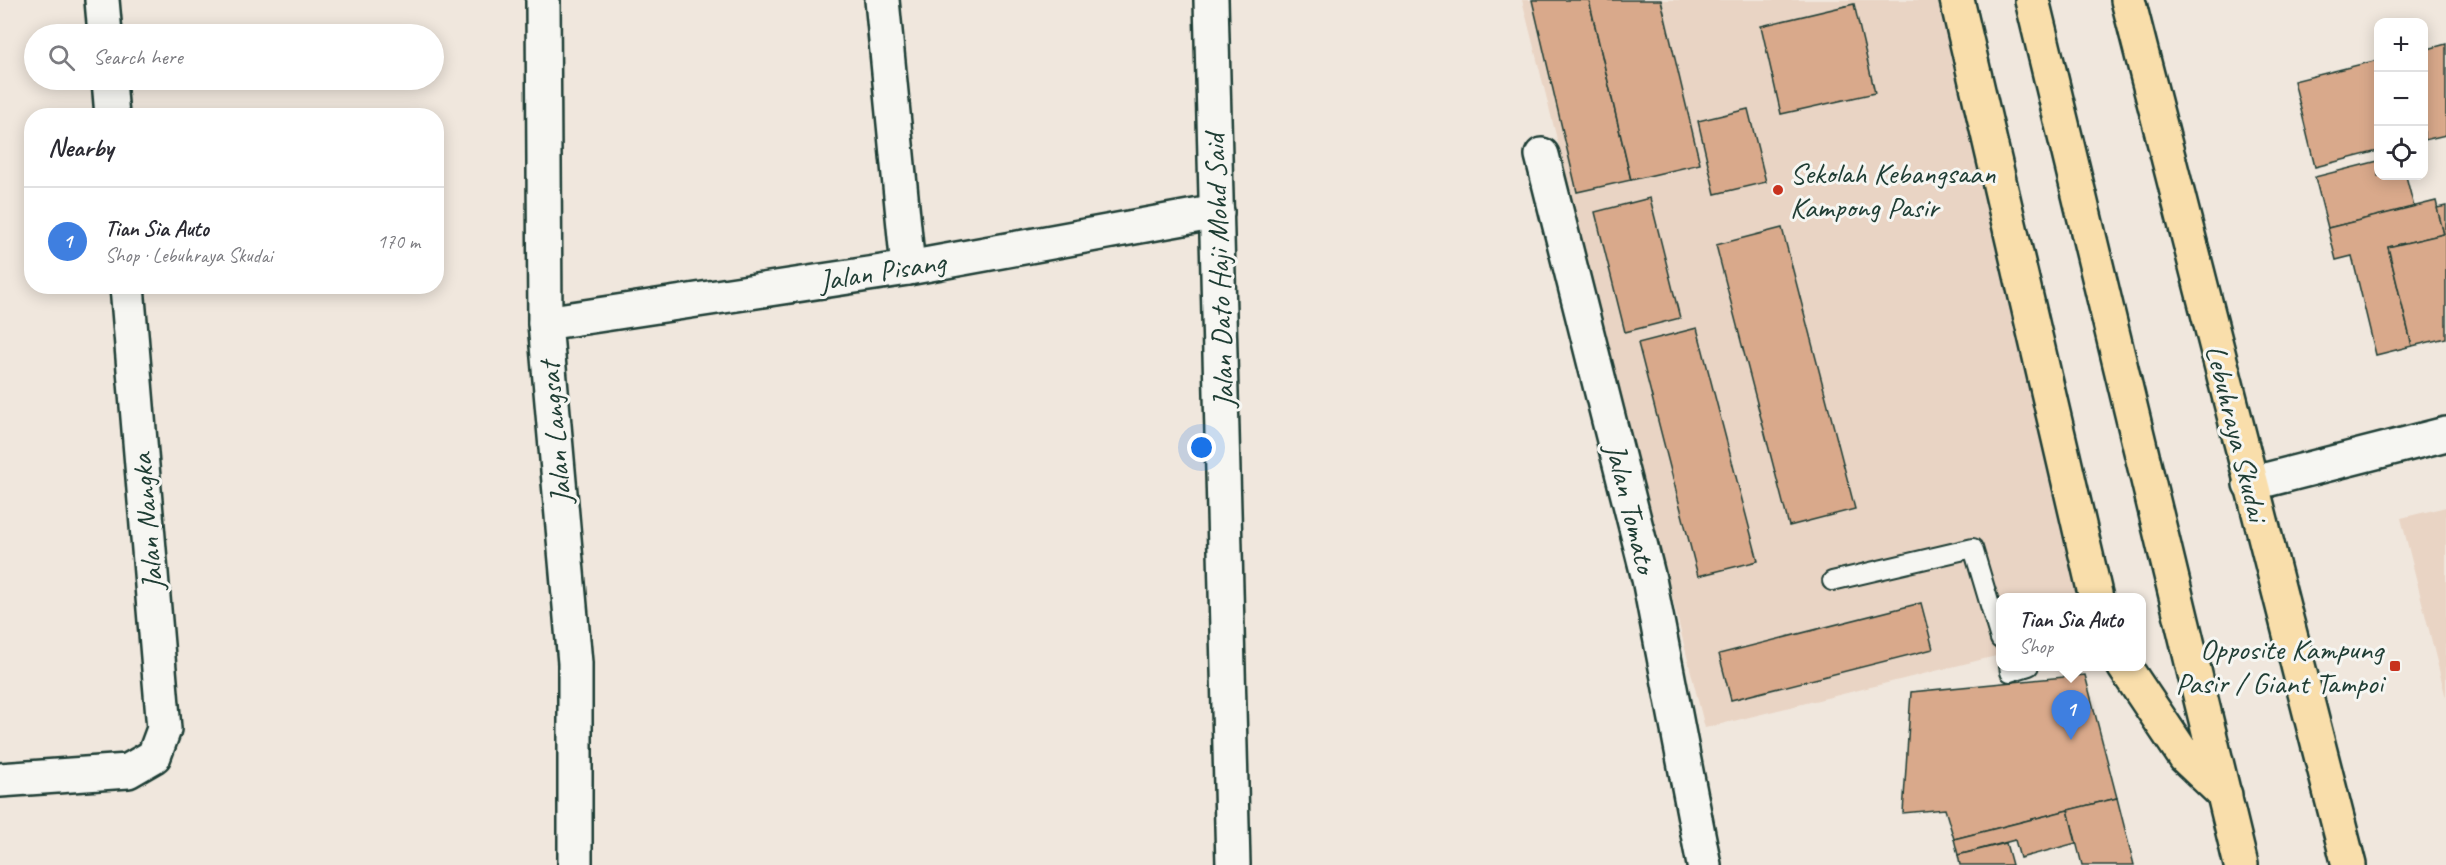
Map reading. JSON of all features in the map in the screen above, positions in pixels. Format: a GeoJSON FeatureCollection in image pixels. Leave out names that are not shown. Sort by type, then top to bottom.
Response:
{"type":"FeatureCollection","features":[{"type":"Feature","properties":{"kind":"highway"},"geometry":{"type":"LineString","coordinates":[[1957,0],[2095,593]]}},
{"type":"Feature","properties":{"kind":"highway"},"geometry":{"type":"LineString","coordinates":[[2032,0],[2241,865]]}},
{"type":"Feature","properties":{"kind":"highway","name":"Lebuhraya Skudai"},"geometry":{"type":"LineString","coordinates":[[2128,0],[2349,865]]}},
{"type":"Feature","properties":{"kind":"highway"},"geometry":{"type":"LineString","coordinates":[[2127,671],[2185,757],[2225,795]]}},
{"type":"Feature","properties":{"kind":"street"},"geometry":{"type":"LineString","coordinates":[[102,0],[104,24]]}},
{"type":"Feature","properties":{"kind":"street","name":"Jalan Langsat"},"geometry":{"type":"LineString","coordinates":[[543,0],[545,323],[575,663],[575,865]]}},
{"type":"Feature","properties":{"kind":"street"},"geometry":{"type":"LineString","coordinates":[[882,0],[908,268]]}},
{"type":"Feature","properties":{"kind":"street","name":"Jalan Dato Haji Mohd Said"},"geometry":{"type":"LineString","coordinates":[[1211,0],[1233,865]]}},
{"type":"Feature","properties":{"kind":"street"},"geometry":{"type":"LineString","coordinates":[[110,90],[111,108]]}},
{"type":"Feature","properties":{"kind":"street","name":"Jalan Tomato"},"geometry":{"type":"LineString","coordinates":[[1542,155],[1649,579],[1704,865]]}},
{"type":"Feature","properties":{"kind":"street","name":"Jalan Pisang"},"geometry":{"type":"LineString","coordinates":[[545,323],[908,268],[1218,212]]}},
{"type":"Feature","properties":{"kind":"street","name":"Jalan Nangka"},"geometry":{"type":"LineString","coordinates":[[0,780],[128,771],[154,756],[164,729],[128,294]]}},
{"type":"Feature","properties":{"kind":"street"},"geometry":{"type":"LineString","coordinates":[[2250,483],[2446,434]]}},
{"type":"Feature","properties":{"kind":"lane"},"geometry":{"type":"LineString","coordinates":[[1832,581],[1973,548],[1996,623]]}},
{"type":"Feature","properties":{"kind":"shaded area","name":"Sekolah Kebangsaan Kampong Pasir"},"geometry":{"type":"Polygon","coordinates":[[[1522,0],[1939,0],[2088,593],[1996,593],[1996,656],[1705,728],[1522,0]]]}},
{"type":"Feature","properties":{"kind":"shaded area"},"geometry":{"type":"Polygon","coordinates":[[[2446,507],[2446,698],[2401,518],[2446,507]]]}},
{"type":"Feature","properties":{"kind":"building"},"geometry":{"type":"Polygon","coordinates":[[[1532,0],[1589,0],[1631,180],[1577,192],[1532,0]]]}},
{"type":"Feature","properties":{"kind":"building"},"geometry":{"type":"Polygon","coordinates":[[[1589,0],[1661,0],[1700,164],[1631,180],[1589,0]]]}},
{"type":"Feature","properties":{"kind":"building"},"geometry":{"type":"Polygon","coordinates":[[[1854,4],[1875,93],[1781,114],[1761,26],[1854,4]]]}},
{"type":"Feature","properties":{"kind":"building"},"geometry":{"type":"Polygon","coordinates":[[[2446,44],[2446,135],[2428,139],[2428,72],[2428,49],[2446,44]]]}},
{"type":"Feature","properties":{"kind":"building"},"geometry":{"type":"Polygon","coordinates":[[[2374,61],[2374,152],[2315,167],[2294,81],[2374,61]]]}},
{"type":"Feature","properties":{"kind":"building"},"geometry":{"type":"Polygon","coordinates":[[[1748,109],[1766,182],[1715,194],[1698,121],[1748,109]]]}},
{"type":"Feature","properties":{"kind":"building"},"geometry":{"type":"Polygon","coordinates":[[[2374,162],[2374,180],[2407,180],[2414,207],[2328,228],[2315,177],[2374,162]]]}},
{"type":"Feature","properties":{"kind":"building"},"geometry":{"type":"Polygon","coordinates":[[[1650,198],[1680,318],[1625,332],[1595,212],[1650,198]]]}},
{"type":"Feature","properties":{"kind":"building"},"geometry":{"type":"Polygon","coordinates":[[[2436,201],[2444,234],[2388,247],[2412,346],[2376,355],[2352,256],[2336,260],[2328,228],[2436,201]]]}},
{"type":"Feature","properties":{"kind":"building"},"geometry":{"type":"Polygon","coordinates":[[[2446,206],[2446,338],[2412,346],[2388,247],[2444,234],[2437,208],[2446,206]]]}},
{"type":"Feature","properties":{"kind":"building"},"geometry":{"type":"Polygon","coordinates":[[[1782,228],[1855,509],[1789,526],[1716,245],[1782,228]]]}},
{"type":"Feature","properties":{"kind":"building"},"geometry":{"type":"Polygon","coordinates":[[[1697,328],[1758,561],[1698,576],[1638,343],[1697,328]]]}},
{"type":"Feature","properties":{"kind":"building"},"geometry":{"type":"Polygon","coordinates":[[[1921,603],[1933,649],[1731,700],[1719,654],[1921,603]]]}},
{"type":"Feature","properties":{"kind":"building"},"geometry":{"type":"Polygon","coordinates":[[[2085,675],[2117,798],[1954,839],[1945,809],[1903,813],[1911,692],[2085,675]]]}},
{"type":"Feature","properties":{"kind":"building"},"geometry":{"type":"Polygon","coordinates":[[[2117,798],[2134,865],[2082,865],[2068,810],[2117,798]]]}},
{"type":"Feature","properties":{"kind":"building"},"geometry":{"type":"Polygon","coordinates":[[[2068,810],[2076,843],[2020,858],[2015,840],[1958,855],[1954,839],[2068,810]]]}},
{"type":"Feature","properties":{"kind":"building"},"geometry":{"type":"Polygon","coordinates":[[[2006,843],[2012,865],[1960,865],[1958,855],[2006,843]]]}},
{"type":"Feature","properties":{"kind":"place","name":"Sekolah Kebangsaan Kampong Pasir"},"geometry":{"type":"Point","coordinates":[1778,190]}},
{"type":"Feature","properties":{"kind":"place","name":"Opposite Kampung Pasir / Giant Tampoi"},"geometry":{"type":"Point","coordinates":[2395,666]}},
{"type":"Feature","properties":{"kind":"place","name":"Tian Sia Auto"},"geometry":{"type":"Point","coordinates":[2071,740]}}]}
